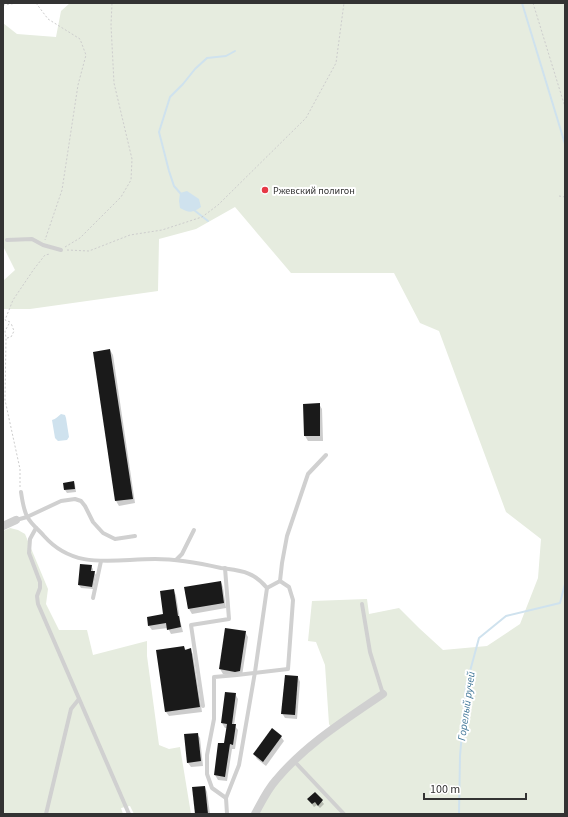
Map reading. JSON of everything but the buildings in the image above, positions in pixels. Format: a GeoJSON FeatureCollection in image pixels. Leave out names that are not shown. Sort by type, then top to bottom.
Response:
{"type":"FeatureCollection","features":[{"type":"Feature","properties":{"kind":"street"},"geometry":{"type":"LineString","coordinates":[[3,526],[16,520]]}},
{"type":"Feature","properties":{"kind":"street"},"geometry":{"type":"LineString","coordinates":[[255,814],[274,782],[294,760],[329,732],[383,694]]}},
{"type":"Feature","properties":{"kind":"lane"},"geometry":{"type":"LineString","coordinates":[[7,240],[32,239],[44,245],[61,250]]}},
{"type":"Feature","properties":{"kind":"lane"},"geometry":{"type":"LineString","coordinates":[[280,580],[287,536],[308,474],[326,454]]}},
{"type":"Feature","properties":{"kind":"lane"},"geometry":{"type":"LineString","coordinates":[[21,492],[27,517],[36,528],[51,544],[62,552],[78,559],[101,562],[155,559],[176,560],[248,573],[263,583],[267,588],[255,672],[239,765],[226,798],[227,814]]}},
{"type":"Feature","properties":{"kind":"lane"},"geometry":{"type":"LineString","coordinates":[[16,520],[27,517],[61,501],[75,499],[81,501],[93,522],[103,533],[115,539],[135,536]]}},
{"type":"Feature","properties":{"kind":"lane"},"geometry":{"type":"LineString","coordinates":[[36,528],[30,539],[29,553],[40,582],[40,588],[37,596],[38,604],[129,814]]}},
{"type":"Feature","properties":{"kind":"lane"},"geometry":{"type":"LineString","coordinates":[[176,560],[182,554],[194,530]]}},
{"type":"Feature","properties":{"kind":"lane"},"geometry":{"type":"LineString","coordinates":[[93,598],[101,562]]}},
{"type":"Feature","properties":{"kind":"lane"},"geometry":{"type":"LineString","coordinates":[[203,706],[191,625],[229,618],[224,568]]}},
{"type":"Feature","properties":{"kind":"lane"},"geometry":{"type":"LineString","coordinates":[[267,588],[280,580]]}},
{"type":"Feature","properties":{"kind":"lane"},"geometry":{"type":"LineString","coordinates":[[226,798],[212,788],[207,774],[208,755],[214,719],[214,677],[288,669],[293,600],[289,587],[280,580]]}},
{"type":"Feature","properties":{"kind":"lane"},"geometry":{"type":"LineString","coordinates":[[362,604],[370,652],[383,694]]}},
{"type":"Feature","properties":{"kind":"lane"},"geometry":{"type":"LineString","coordinates":[[46,814],[71,709],[79,699]]}},
{"type":"Feature","properties":{"kind":"lane"},"geometry":{"type":"LineString","coordinates":[[294,760],[344,814]]}},
{"type":"Feature","properties":{"kind":"path"},"geometry":{"type":"LineString","coordinates":[[3,5],[18,3]]}},
{"type":"Feature","properties":{"kind":"path"},"geometry":{"type":"LineString","coordinates":[[36,3],[48,19],[80,39],[86,55],[78,85],[62,190],[44,245]]}},
{"type":"Feature","properties":{"kind":"path"},"geometry":{"type":"LineString","coordinates":[[6,338],[11,337],[14,331],[10,322],[6,320],[12,300],[45,255],[61,250],[80,238],[121,197],[131,180],[132,159],[114,83],[111,25],[112,3]]}},
{"type":"Feature","properties":{"kind":"path"},"geometry":{"type":"LineString","coordinates":[[61,250],[88,251],[130,235],[162,230],[202,217],[218,205],[306,118],[336,63],[344,3]]}},
{"type":"Feature","properties":{"kind":"path"},"geometry":{"type":"LineString","coordinates":[[533,3],[565,107]]}},
{"type":"Feature","properties":{"kind":"path"},"geometry":{"type":"LineString","coordinates":[[559,196],[565,197]]}},
{"type":"Feature","properties":{"kind":"path"},"geometry":{"type":"LineString","coordinates":[[10,322],[5,331],[5,400],[20,469],[21,492]]}},
{"type":"Feature","properties":{"kind":"shaded area"},"geometry":{"type":"Polygon","coordinates":[[[70,3],[565,3],[565,814],[258,814],[276,783],[297,761],[334,732],[329,724],[325,665],[316,642],[308,641],[312,601],[367,599],[369,614],[399,608],[443,650],[487,646],[520,624],[538,578],[541,539],[506,512],[439,331],[420,323],[394,273],[291,273],[235,207],[196,229],[159,239],[158,291],[30,309],[3,309],[3,281],[15,270],[3,246],[3,23],[17,34],[56,37],[61,11],[70,3]]]}},
{"type":"Feature","properties":{"kind":"shaded area"},"geometry":{"type":"Polygon","coordinates":[[[10,528],[25,534],[48,589],[46,604],[59,630],[87,630],[93,655],[147,641],[147,656],[159,745],[169,749],[180,747],[191,814],[134,814],[130,806],[121,808],[123,814],[3,814],[3,531],[10,528]]]}},
{"type":"Feature","properties":{"kind":"water"},"geometry":{"type":"Polygon","coordinates":[[[187,191],[199,199],[201,207],[191,212],[180,208],[180,193],[187,191]]]}},
{"type":"Feature","properties":{"kind":"water"},"geometry":{"type":"Polygon","coordinates":[[[61,414],[65,415],[69,437],[67,440],[58,441],[55,438],[52,420],[61,414]]]}},
{"type":"Feature","properties":{"kind":"waterway"},"geometry":{"type":"LineString","coordinates":[[522,3],[565,144]]}},
{"type":"Feature","properties":{"kind":"waterway"},"geometry":{"type":"LineString","coordinates":[[181,194],[174,186],[159,132],[170,97],[207,58],[226,56],[235,51]]}},
{"type":"Feature","properties":{"kind":"waterway"},"geometry":{"type":"LineString","coordinates":[[194,210],[208,221]]}},
{"type":"Feature","properties":{"kind":"waterway","name":"Горелый ручей"},"geometry":{"type":"LineString","coordinates":[[459,814],[460,756],[466,686],[479,638],[506,616],[560,603],[565,584]]}},
{"type":"Feature","properties":{"kind":"place","name":"Ржевский полигон"},"geometry":{"type":"Point","coordinates":[265,190]}}]}
